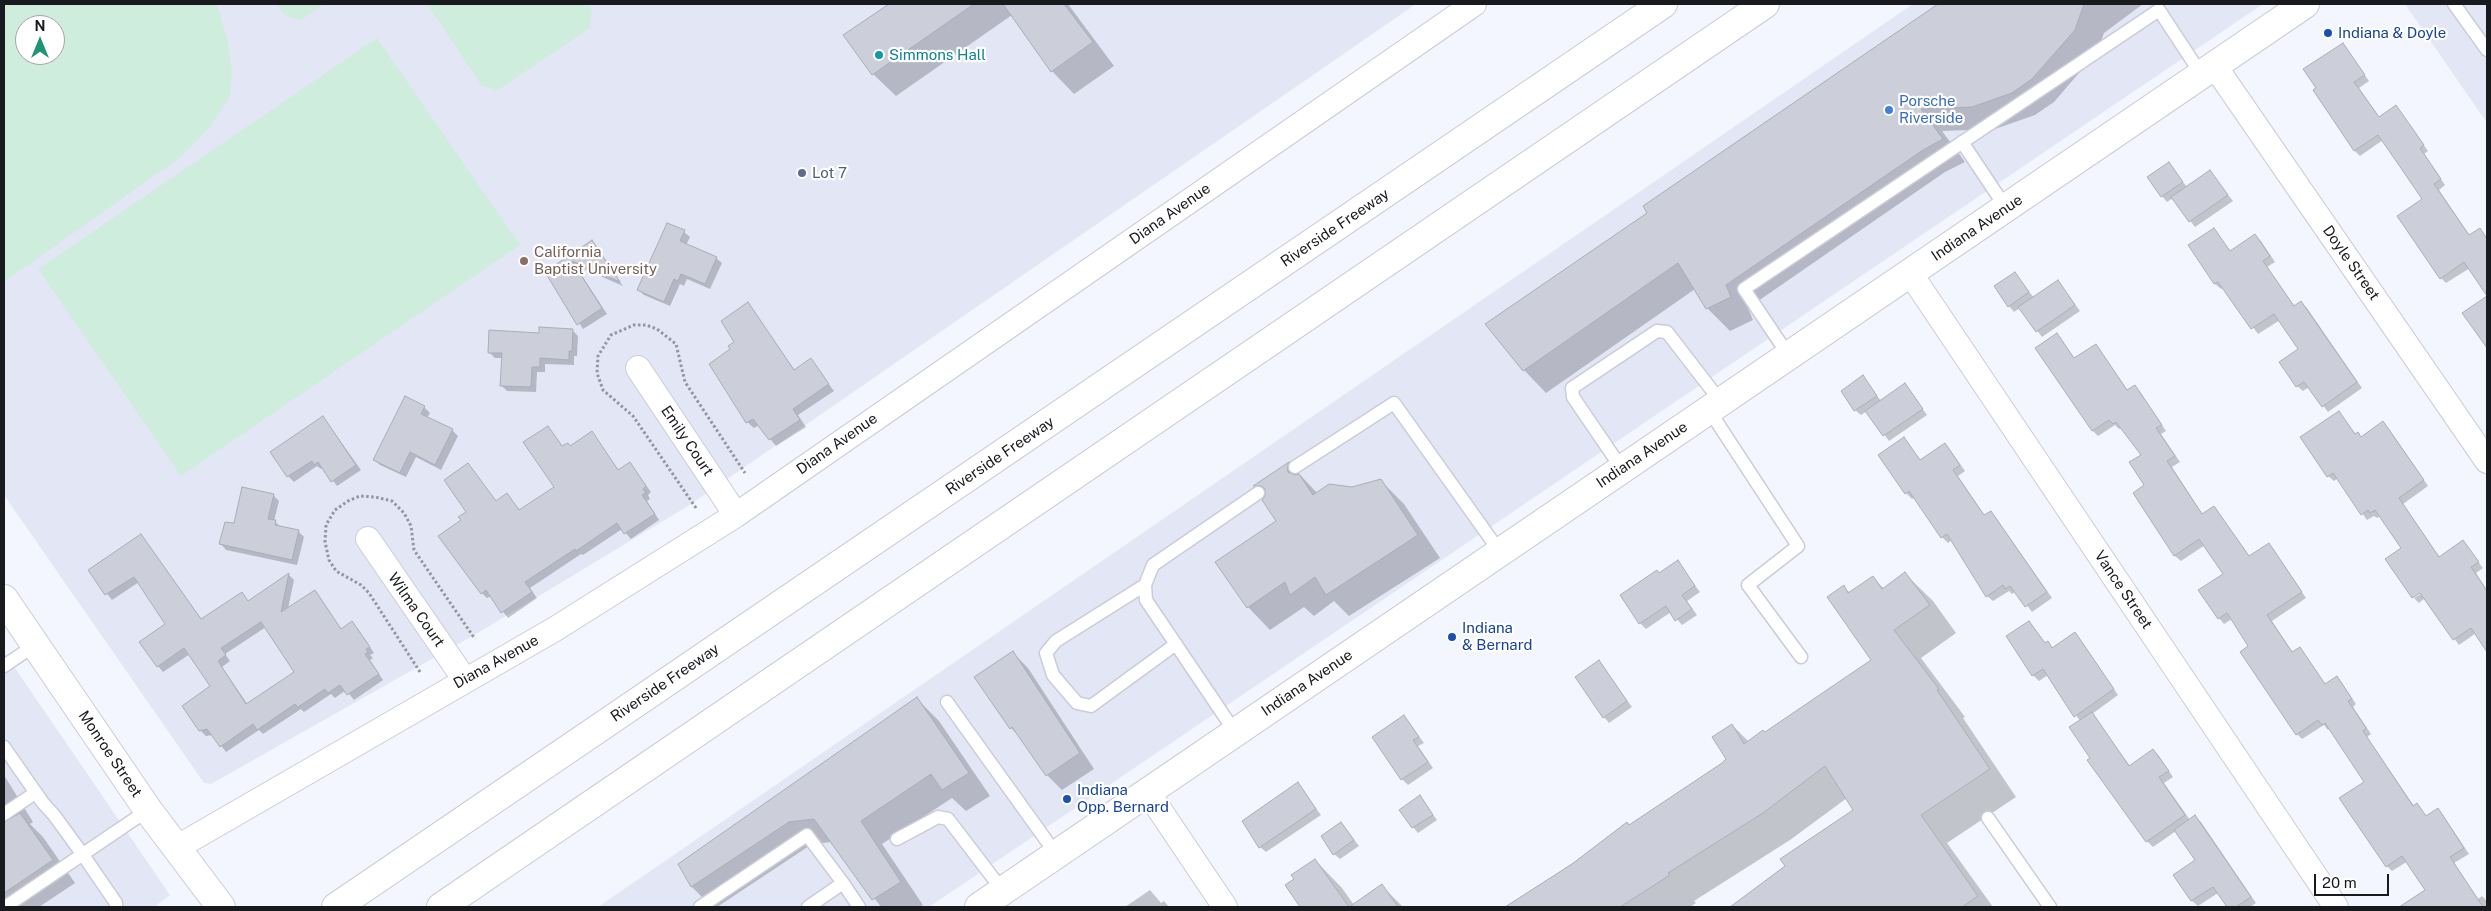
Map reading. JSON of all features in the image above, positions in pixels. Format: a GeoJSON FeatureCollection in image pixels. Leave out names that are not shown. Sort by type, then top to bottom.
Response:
{"type":"FeatureCollection","features":[{"type":"Feature","properties":{"kind":"main road","name":"Riverside Freeway"},"geometry":{"type":"LineString","coordinates":[[336,907],[1663,4]]}},
{"type":"Feature","properties":{"kind":"main road"},"geometry":{"type":"LineString","coordinates":[[441,907],[1765,4]]}},
{"type":"Feature","properties":{"kind":"main road","name":"Indiana Avenue"},"geometry":{"type":"LineString","coordinates":[[979,907],[1146,791],[2305,4]]}},
{"type":"Feature","properties":{"kind":"main road","name":"Monroe Street"},"geometry":{"type":"LineString","coordinates":[[4,599],[148,810],[221,907]]}},
{"type":"Feature","properties":{"kind":"street","name":"Diana Avenue"},"geometry":{"type":"LineString","coordinates":[[176,848],[555,629],[736,515],[1463,7]]}},
{"type":"Feature","properties":{"kind":"street","name":"Doyle Street"},"geometry":{"type":"LineString","coordinates":[[2208,70],[2487,461]]}},
{"type":"Feature","properties":{"kind":"street","name":"Vance Street"},"geometry":{"type":"LineString","coordinates":[[1910,273],[2336,907]]}},
{"type":"Feature","properties":{"kind":"street","name":"Emily Court"},"geometry":{"type":"LineString","coordinates":[[638,368],[736,515]]}},
{"type":"Feature","properties":{"kind":"street","name":"Wilma Court"},"geometry":{"type":"LineString","coordinates":[[368,540],[465,680]]}},
{"type":"Feature","properties":{"kind":"street"},"geometry":{"type":"LineString","coordinates":[[1146,791],[1225,907]]}},
{"type":"Feature","properties":{"kind":"lane"},"geometry":{"type":"LineString","coordinates":[[2454,4],[2487,50]]}},
{"type":"Feature","properties":{"kind":"lane"},"geometry":{"type":"LineString","coordinates":[[1789,356],[1744,289],[2163,7],[2208,70]]}},
{"type":"Feature","properties":{"kind":"lane"},"geometry":{"type":"LineString","coordinates":[[1962,142],[2006,208]]}},
{"type":"Feature","properties":{"kind":"lane"},"geometry":{"type":"LineString","coordinates":[[1622,469],[1573,397],[1572,388],[1657,331],[1667,332],[1715,406],[1798,546],[1748,586],[1800,657]]}},
{"type":"Feature","properties":{"kind":"lane"},"geometry":{"type":"LineString","coordinates":[[1295,467],[1394,403],[1500,552]]}},
{"type":"Feature","properties":{"kind":"lane"},"geometry":{"type":"LineString","coordinates":[[1235,732],[1146,600],[1145,585],[1153,565],[1258,493]]}},
{"type":"Feature","properties":{"kind":"lane"},"geometry":{"type":"LineString","coordinates":[[1145,585],[1056,641],[1046,653],[1053,675],[1078,703],[1091,706],[1176,644]]}},
{"type":"Feature","properties":{"kind":"lane"},"geometry":{"type":"LineString","coordinates":[[4,666],[35,645]]}},
{"type":"Feature","properties":{"kind":"lane"},"geometry":{"type":"LineString","coordinates":[[947,702],[1056,854]]}},
{"type":"Feature","properties":{"kind":"lane"},"geometry":{"type":"LineString","coordinates":[[4,747],[35,792],[83,855],[116,903],[116,907]]}},
{"type":"Feature","properties":{"kind":"lane"},"geometry":{"type":"LineString","coordinates":[[4,814],[35,792]]}},
{"type":"Feature","properties":{"kind":"lane"},"geometry":{"type":"LineString","coordinates":[[5,907],[148,810]]}},
{"type":"Feature","properties":{"kind":"lane"},"geometry":{"type":"LineString","coordinates":[[896,839],[938,817],[948,819],[1003,891]]}},
{"type":"Feature","properties":{"kind":"lane"},"geometry":{"type":"LineString","coordinates":[[1988,818],[2050,907]]}},
{"type":"Feature","properties":{"kind":"lane"},"geometry":{"type":"LineString","coordinates":[[700,907],[807,835],[859,907]]}},
{"type":"Feature","properties":{"kind":"lane"},"geometry":{"type":"LineString","coordinates":[[808,907],[843,883]]}},
{"type":"Feature","properties":{"kind":"shaded area","name":"California Baptist University"},"geometry":{"type":"Polygon","coordinates":[[[4,4],[1416,4],[688,506],[476,634],[211,784],[204,783],[4,495],[4,4]]]}},
{"type":"Feature","properties":{"kind":"shaded area"},"geometry":{"type":"Polygon","coordinates":[[[1913,4],[2263,4],[929,907],[598,907],[1913,4]]]}},
{"type":"Feature","properties":{"kind":"shaded area"},"geometry":{"type":"Polygon","coordinates":[[[2405,4],[2487,4],[2487,123],[2405,4]]]}},
{"type":"Feature","properties":{"kind":"shaded area"},"geometry":{"type":"Polygon","coordinates":[[[4,652],[170,895],[154,907],[4,907],[4,652]]]}},
{"type":"Feature","properties":{"kind":"green space"},"geometry":{"type":"Polygon","coordinates":[[[4,4],[217,4],[228,43],[232,72],[230,96],[210,127],[181,157],[4,282],[4,4]]]}},
{"type":"Feature","properties":{"kind":"green space"},"geometry":{"type":"Polygon","coordinates":[[[277,4],[324,4],[301,20],[285,16],[277,4]]]}},
{"type":"Feature","properties":{"kind":"green space"},"geometry":{"type":"Polygon","coordinates":[[[427,4],[588,4],[592,11],[590,28],[498,90],[482,86],[427,4]]]}},
{"type":"Feature","properties":{"kind":"green space"},"geometry":{"type":"Polygon","coordinates":[[[377,38],[520,245],[181,476],[38,269],[377,38]]]}},
{"type":"Feature","properties":{"kind":"building","name":"Simmons Hall"},"geometry":{"type":"Polygon","coordinates":[[[889,4],[974,4],[872,75],[843,35],[889,4]]]}},
{"type":"Feature","properties":{"kind":"building","name":"Simmons Hall"},"geometry":{"type":"Polygon","coordinates":[[[1003,4],[1064,4],[1093,42],[1051,72],[1003,4]]]}},
{"type":"Feature","properties":{"kind":"building"},"geometry":{"type":"Polygon","coordinates":[[[1938,4],[2084,4],[2075,30],[2032,79],[2012,93],[1972,107],[1921,109],[1943,139],[1923,150],[1726,285],[1731,297],[1706,309],[1678,263],[1523,371],[1485,324],[1647,213],[1643,206],[1938,4]]]}},
{"type":"Feature","properties":{"kind":"building"},"geometry":{"type":"Polygon","coordinates":[[[2343,43],[2365,75],[2354,82],[2379,117],[2396,105],[2424,145],[2420,148],[2441,179],[2434,184],[2469,235],[2480,228],[2487,239],[2487,296],[2464,262],[2440,279],[2397,216],[2422,199],[2378,135],[2354,151],[2313,90],[2316,88],[2303,69],[2343,43]]]}},
{"type":"Feature","properties":{"kind":"building"},"geometry":{"type":"Polygon","coordinates":[[[2169,162],[2183,182],[2161,197],[2147,177],[2169,162]]]}},
{"type":"Feature","properties":{"kind":"building"},"geometry":{"type":"Polygon","coordinates":[[[2210,170],[2228,195],[2189,222],[2171,197],[2210,170]]]}},
{"type":"Feature","properties":{"kind":"building"},"geometry":{"type":"Polygon","coordinates":[[[667,223],[685,230],[680,241],[717,257],[705,284],[681,274],[678,281],[674,279],[664,302],[637,290],[667,223]]]}},
{"type":"Feature","properties":{"kind":"building"},"geometry":{"type":"Polygon","coordinates":[[[2214,228],[2230,251],[2255,234],[2270,256],[2263,261],[2294,306],[2301,301],[2357,382],[2322,407],[2304,382],[2296,387],[2279,362],[2298,349],[2274,314],[2251,329],[2218,282],[2214,284],[2188,245],[2214,228]]]}},
{"type":"Feature","properties":{"kind":"building"},"geometry":{"type":"Polygon","coordinates":[[[592,240],[620,282],[572,261],[602,308],[577,325],[545,272],[592,240]]]}},
{"type":"Feature","properties":{"kind":"building"},"geometry":{"type":"Polygon","coordinates":[[[2015,272],[2029,292],[2008,307],[1994,286],[2015,272]]]}},
{"type":"Feature","properties":{"kind":"building"},"geometry":{"type":"Polygon","coordinates":[[[2058,280],[2075,305],[2036,332],[2018,307],[2058,280]]]}},
{"type":"Feature","properties":{"kind":"building"},"geometry":{"type":"Polygon","coordinates":[[[2487,296],[2487,348],[2462,313],[2487,296]]]}},
{"type":"Feature","properties":{"kind":"building"},"geometry":{"type":"Polygon","coordinates":[[[748,302],[794,370],[811,358],[829,384],[793,409],[800,420],[769,440],[753,419],[746,423],[709,364],[730,349],[728,346],[734,342],[721,321],[748,302]]]}},
{"type":"Feature","properties":{"kind":"building"},"geometry":{"type":"Polygon","coordinates":[[[539,327],[573,329],[572,351],[569,351],[569,360],[540,358],[540,367],[532,367],[531,387],[500,386],[502,353],[488,353],[489,330],[539,333],[539,327]]]}},
{"type":"Feature","properties":{"kind":"building"},"geometry":{"type":"Polygon","coordinates":[[[2057,333],[2074,358],[2096,344],[2127,390],[2135,385],[2162,425],[2156,428],[2175,456],[2167,461],[2202,514],[2214,506],[2249,556],[2269,543],[2302,592],[2267,615],[2292,652],[2300,647],[2325,684],[2337,676],[2352,699],[2348,701],[2366,728],[2363,731],[2413,806],[2417,803],[2426,816],[2438,808],[2464,848],[2450,857],[2483,907],[2399,907],[2425,890],[2402,856],[2386,867],[2339,798],[2364,782],[2325,723],[2322,725],[2318,720],[2296,735],[2240,652],[2248,646],[2227,613],[2218,619],[2198,590],[2223,574],[2199,539],[2174,556],[2133,493],[2144,485],[2129,462],[2141,455],[2116,422],[2113,424],[2109,420],[2092,431],[2035,348],[2057,333]]]}},
{"type":"Feature","properties":{"kind":"building"},"geometry":{"type":"Polygon","coordinates":[[[1863,375],[1877,396],[1854,411],[1841,391],[1863,375]]]}},
{"type":"Feature","properties":{"kind":"building"},"geometry":{"type":"Polygon","coordinates":[[[1905,383],[1923,409],[1883,436],[1865,411],[1905,383]]]}},
{"type":"Feature","properties":{"kind":"building"},"geometry":{"type":"Polygon","coordinates":[[[405,396],[425,406],[421,414],[453,429],[435,465],[410,452],[400,473],[373,460],[405,396]]]}},
{"type":"Feature","properties":{"kind":"building"},"geometry":{"type":"Polygon","coordinates":[[[2339,411],[2355,434],[2358,432],[2361,437],[2383,421],[2424,480],[2399,498],[2439,557],[2463,540],[2479,562],[2471,567],[2487,591],[2487,652],[2471,628],[2453,640],[2420,593],[2412,598],[2385,559],[2401,548],[2375,510],[2370,513],[2368,510],[2361,515],[2333,473],[2327,477],[2300,437],[2339,411]]]}},
{"type":"Feature","properties":{"kind":"building"},"geometry":{"type":"Polygon","coordinates":[[[323,416],[356,465],[331,482],[318,462],[314,465],[312,461],[287,477],[270,452],[323,416]]]}},
{"type":"Feature","properties":{"kind":"building"},"geometry":{"type":"Polygon","coordinates":[[[548,426],[562,446],[568,443],[570,446],[592,431],[618,470],[630,462],[646,486],[643,489],[646,493],[642,495],[655,514],[624,534],[617,523],[576,551],[575,549],[525,582],[532,592],[501,613],[486,590],[481,594],[438,536],[461,520],[458,517],[466,512],[444,480],[468,463],[496,501],[507,493],[519,510],[554,487],[523,442],[548,426]]]}},
{"type":"Feature","properties":{"kind":"building"},"geometry":{"type":"Polygon","coordinates":[[[1904,437],[1920,460],[1945,443],[1960,465],[1953,470],[1984,515],[1991,511],[2047,592],[2025,607],[2010,586],[2005,589],[2003,585],[1986,597],[1947,534],[1941,538],[1909,491],[1905,494],[1878,455],[1904,437]]]}},
{"type":"Feature","properties":{"kind":"building"},"geometry":{"type":"Polygon","coordinates":[[[1289,462],[1288,472],[1295,475],[1299,474],[1313,495],[1329,484],[1352,487],[1381,479],[1418,535],[1326,595],[1315,577],[1290,595],[1285,582],[1247,608],[1215,562],[1276,521],[1262,500],[1265,496],[1265,489],[1261,486],[1253,486],[1289,462]]]}},
{"type":"Feature","properties":{"kind":"building"},"geometry":{"type":"Polygon","coordinates":[[[242,487],[274,494],[268,519],[276,520],[275,525],[299,530],[292,560],[219,544],[225,522],[234,523],[242,487]]]}},
{"type":"Feature","properties":{"kind":"building"},"geometry":{"type":"Polygon","coordinates":[[[141,534],[201,619],[242,592],[248,601],[289,573],[281,612],[315,590],[341,629],[352,621],[370,647],[366,649],[368,652],[365,654],[379,674],[347,695],[340,685],[328,693],[325,689],[298,707],[295,704],[257,730],[253,724],[220,747],[207,729],[199,731],[182,706],[210,686],[184,648],[157,667],[139,642],[165,624],[134,577],[105,595],[88,570],[141,534]],[[261,622],[221,648],[226,655],[218,661],[246,704],[294,672],[261,622]]]}},
{"type":"Feature","properties":{"kind":"building"},"geometry":{"type":"Polygon","coordinates":[[[1678,560],[1695,586],[1682,595],[1692,609],[1675,621],[1666,606],[1639,624],[1620,595],[1657,570],[1659,573],[1678,560]]]}},
{"type":"Feature","properties":{"kind":"building"},"geometry":{"type":"Polygon","coordinates":[[[1905,572],[1930,605],[1894,630],[1939,689],[1937,690],[1990,769],[1921,815],[1978,896],[1962,907],[1730,907],[1785,866],[1780,859],[1853,810],[1825,766],[1763,813],[1668,873],[1670,875],[1620,907],[1505,907],[1572,864],[1627,822],[1629,825],[1722,763],[1726,759],[1712,737],[1732,724],[1744,744],[1763,730],[1765,732],[1871,660],[1827,597],[1844,585],[1848,593],[1873,576],[1882,589],[1905,572]]]}},
{"type":"Feature","properties":{"kind":"building"},"geometry":{"type":"Polygon","coordinates":[[[2029,621],[2045,643],[2048,641],[2052,648],[2075,632],[2114,689],[2074,717],[2043,669],[2032,676],[2006,636],[2029,621]]]}},
{"type":"Feature","properties":{"kind":"building"},"geometry":{"type":"Polygon","coordinates":[[[1013,651],[1080,753],[1046,776],[974,677],[1013,651]]]}},
{"type":"Feature","properties":{"kind":"building"},"geometry":{"type":"Polygon","coordinates":[[[1599,660],[1627,701],[1603,718],[1575,677],[1599,660]]]}},
{"type":"Feature","properties":{"kind":"building"},"geometry":{"type":"Polygon","coordinates":[[[917,697],[969,773],[942,790],[931,774],[861,821],[901,882],[872,900],[814,819],[789,822],[691,887],[678,864],[917,697]]]}},
{"type":"Feature","properties":{"kind":"building"},"geometry":{"type":"Polygon","coordinates":[[[2092,712],[2129,766],[2153,749],[2169,771],[2159,777],[2185,815],[2146,842],[2087,760],[2090,758],[2069,727],[2092,712]]]}},
{"type":"Feature","properties":{"kind":"building"},"geometry":{"type":"Polygon","coordinates":[[[1404,715],[1419,737],[1413,740],[1428,762],[1401,780],[1372,737],[1404,715]]]}},
{"type":"Feature","properties":{"kind":"building"},"geometry":{"type":"Polygon","coordinates":[[[1298,782],[1316,809],[1259,848],[1242,821],[1298,782]]]}},
{"type":"Feature","properties":{"kind":"building"},"geometry":{"type":"Polygon","coordinates":[[[1420,795],[1433,815],[1412,828],[1399,810],[1420,795]]]}},
{"type":"Feature","properties":{"kind":"building"},"geometry":{"type":"Polygon","coordinates":[[[20,813],[53,860],[4,893],[4,822],[20,813]]]}},
{"type":"Feature","properties":{"kind":"building"},"geometry":{"type":"Polygon","coordinates":[[[2195,815],[2251,897],[2236,907],[2227,907],[2213,887],[2191,901],[2173,875],[2195,860],[2174,830],[2195,815]]]}},
{"type":"Feature","properties":{"kind":"building"},"geometry":{"type":"Polygon","coordinates":[[[1341,822],[1354,840],[1333,855],[1321,836],[1341,822]]]}},
{"type":"Feature","properties":{"kind":"building"},"geometry":{"type":"Polygon","coordinates":[[[1315,859],[1349,907],[1300,907],[1285,885],[1294,879],[1291,875],[1315,859]]]}},
{"type":"Feature","properties":{"kind":"building"},"geometry":{"type":"Polygon","coordinates":[[[1382,884],[1398,907],[1349,907],[1382,884]]]}},
{"type":"Feature","properties":{"kind":"place","name":"Indiana & Doyle"},"geometry":{"type":"Point","coordinates":[2328,33]}},
{"type":"Feature","properties":{"kind":"place","name":"Simmons Hall"},"geometry":{"type":"Point","coordinates":[879,55]}},
{"type":"Feature","properties":{"kind":"place","name":"Porsche Riverside"},"geometry":{"type":"Point","coordinates":[1889,110]}},
{"type":"Feature","properties":{"kind":"place","name":"Lot 7"},"geometry":{"type":"Point","coordinates":[802,173]}},
{"type":"Feature","properties":{"kind":"place","name":"California Baptist University"},"geometry":{"type":"Point","coordinates":[524,261]}},
{"type":"Feature","properties":{"kind":"place","name":"Indiana & Bernard"},"geometry":{"type":"Point","coordinates":[1452,637]}},
{"type":"Feature","properties":{"kind":"place","name":"Indiana Opp. Bernard"},"geometry":{"type":"Point","coordinates":[1067,799]}}]}
